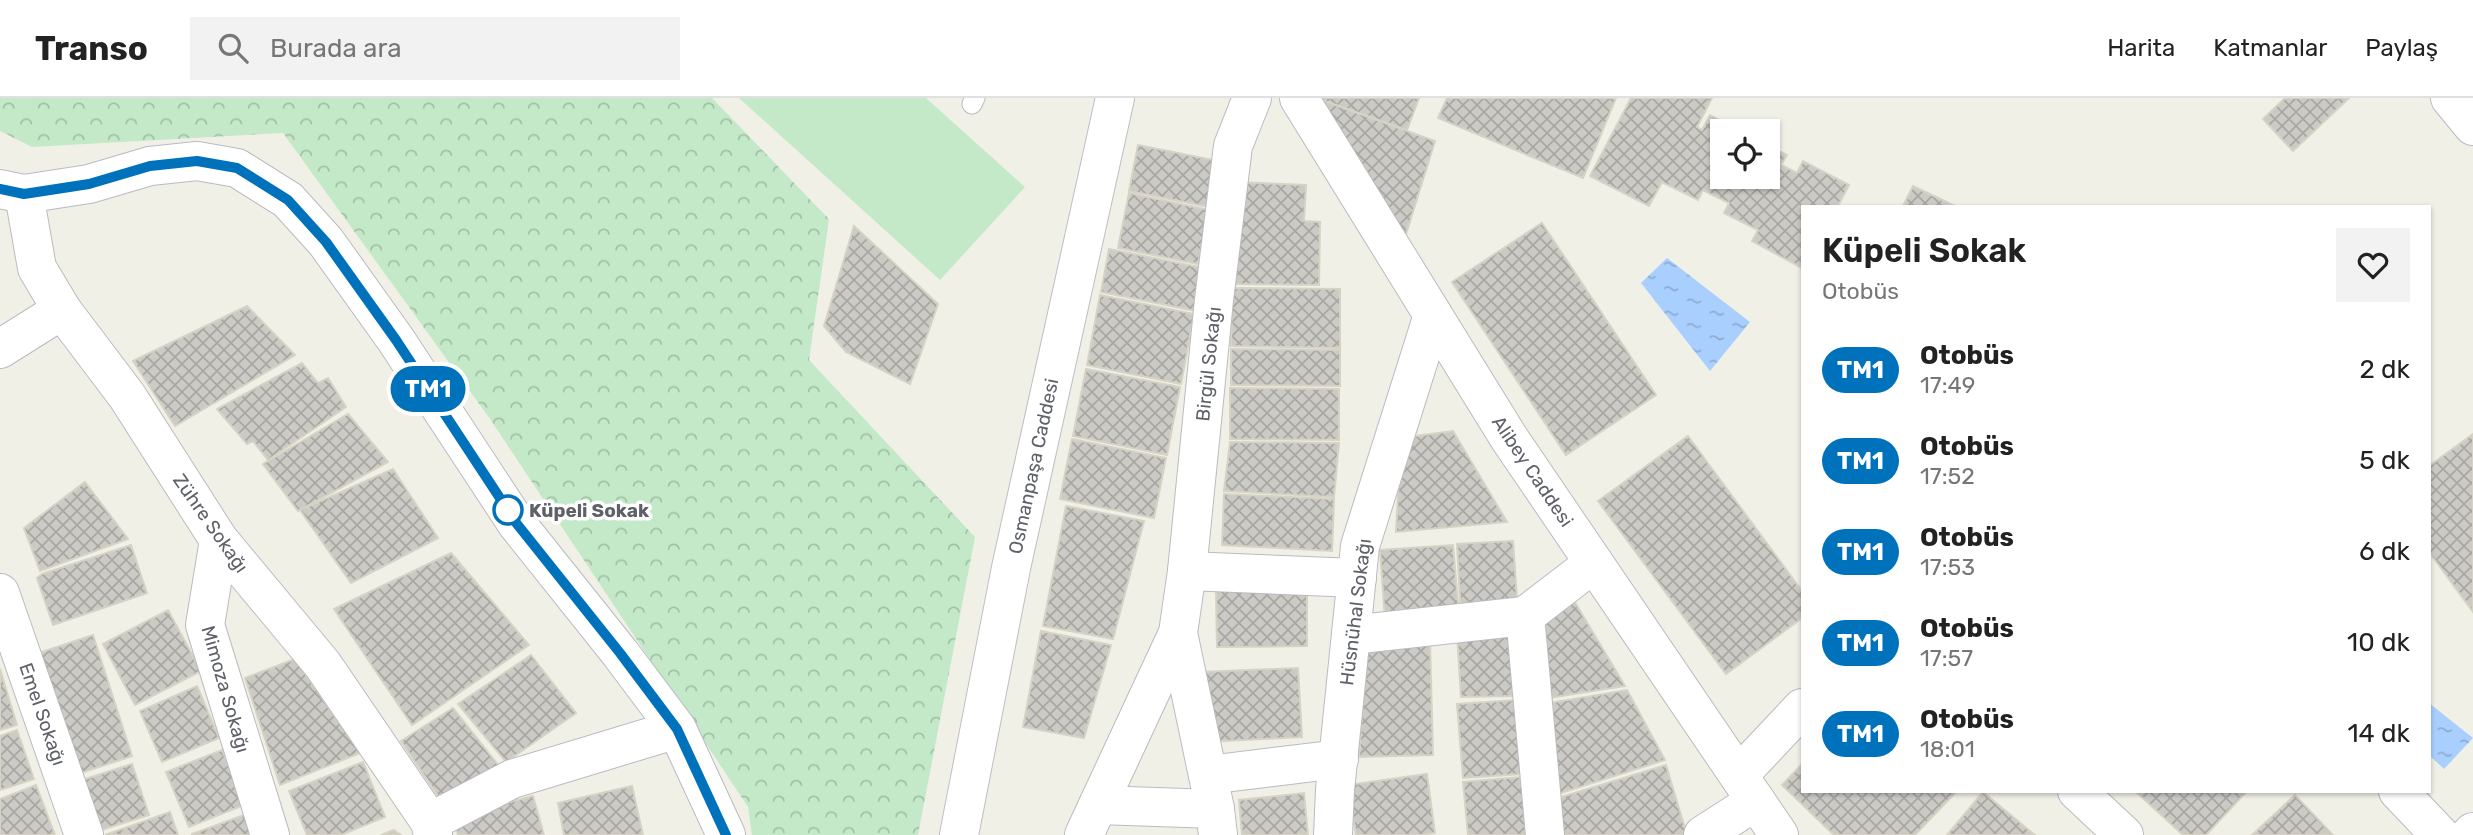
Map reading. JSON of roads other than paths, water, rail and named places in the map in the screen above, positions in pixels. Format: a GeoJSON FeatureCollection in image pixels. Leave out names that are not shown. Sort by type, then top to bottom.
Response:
{"type":"FeatureCollection","features":[{"type":"Feature","properties":{"kind":"street","name":"Birgül Sokağı"},"geometry":{"type":"LineString","coordinates":[[1091,820],[1178,633],[1187,570],[1214,300],[1234,146],[1252,98]]}},
{"type":"Feature","properties":{"kind":"street","name":"Alibey Caddesi"},"geometry":{"type":"LineString","coordinates":[[1299,98],[1509,438],[1779,835]]}},
{"type":"Feature","properties":{"kind":"street"},"geometry":{"type":"LineString","coordinates":[[2450,98],[2473,126]]}},
{"type":"Feature","properties":{"kind":"street","name":"Osmanpaşa Caddesi"},"geometry":{"type":"LineString","coordinates":[[959,835],[1011,568],[1115,99]]}},
{"type":"Feature","properties":{"kind":"street"},"geometry":{"type":"LineString","coordinates":[[12,192],[89,184],[150,166],[197,161],[237,168],[288,200],[326,242],[396,340],[517,524],[677,729],[719,828]]}},
{"type":"Feature","properties":{"kind":"street","name":"Zühre Sokağı"},"geometry":{"type":"LineString","coordinates":[[12,192],[37,268],[62,310],[127,396],[219,540],[323,665],[431,828]]}},
{"type":"Feature","properties":{"kind":"street"},"geometry":{"type":"LineString","coordinates":[[0,349],[62,310]]}},
{"type":"Feature","properties":{"kind":"street","name":"Hüsnühal Sokağı"},"geometry":{"type":"LineString","coordinates":[[1333,835],[1360,546],[1433,315]]}},
{"type":"Feature","properties":{"kind":"street","name":"Mimoza Sokağı"},"geometry":{"type":"LineString","coordinates":[[219,540],[205,625],[270,835]]}},
{"type":"Feature","properties":{"kind":"street"},"geometry":{"type":"LineString","coordinates":[[1351,635],[1525,616],[1594,562]]}},
{"type":"Feature","properties":{"kind":"street"},"geometry":{"type":"LineString","coordinates":[[1187,570],[1357,578]]}},
{"type":"Feature","properties":{"kind":"street","name":"Emel Sokağı"},"geometry":{"type":"LineString","coordinates":[[0,593],[84,835]]}},
{"type":"Feature","properties":{"kind":"street"},"geometry":{"type":"LineString","coordinates":[[1525,616],[1545,835]]}},
{"type":"Feature","properties":{"kind":"street","name":"Birgül Sokağı"},"geometry":{"type":"LineString","coordinates":[[1178,633],[1213,806]]}},
{"type":"Feature","properties":{"kind":"street"},"geometry":{"type":"LineString","coordinates":[[1703,835],[1747,788],[1801,709]]}},
{"type":"Feature","properties":{"kind":"street"},"geometry":{"type":"LineString","coordinates":[[431,828],[512,779],[677,729]]}},
{"type":"Feature","properties":{"kind":"street"},"geometry":{"type":"LineString","coordinates":[[1091,820],[1213,806],[1339,759]]}},
{"type":"Feature","properties":{"kind":"street"},"geometry":{"type":"LineString","coordinates":[[2079,793],[2124,835]]}},
{"type":"Feature","properties":{"kind":"street"},"geometry":{"type":"LineString","coordinates":[[2400,793],[2440,835]]}},
{"type":"Feature","properties":{"kind":"water"},"geometry":{"type":"Polygon","coordinates":[[[1667,258],[1750,322],[1710,371],[1641,283],[1667,258]]]}},
{"type":"Feature","properties":{"kind":"water"},"geometry":{"type":"Polygon","coordinates":[[[2431,705],[2473,738],[2444,769],[2431,757],[2431,705]]]}},
{"type":"Feature","properties":{"kind":"place","name":"Küpeli Sokak"},"geometry":{"type":"Point","coordinates":[508,510]}}]}
